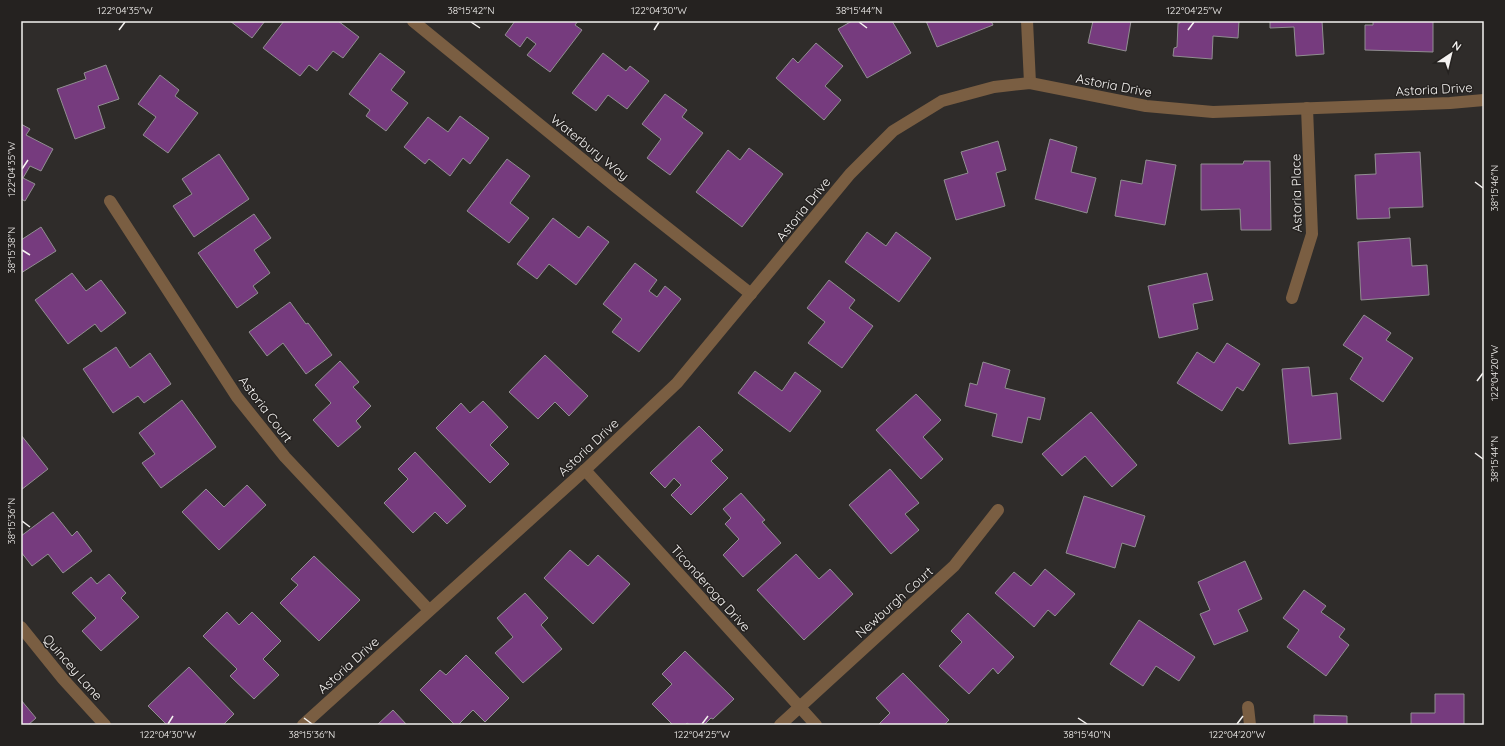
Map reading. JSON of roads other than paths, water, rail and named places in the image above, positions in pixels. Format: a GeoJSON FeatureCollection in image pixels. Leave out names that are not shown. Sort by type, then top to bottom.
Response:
{"type":"FeatureCollection","features":[{"type":"Feature","properties":{"kind":"street","name":"Waterbury Way"},"geometry":{"type":"LineString","coordinates":[[413,21],[616,187],[751,294]]}},
{"type":"Feature","properties":{"kind":"street"},"geometry":{"type":"LineString","coordinates":[[1027,21],[1030,83]]}},
{"type":"Feature","properties":{"kind":"street","name":"Astoria Drive"},"geometry":{"type":"LineString","coordinates":[[303,725],[584,470],[677,383],[850,174],[893,131],[942,101],[994,87],[1030,83],[1146,106],[1213,112],[1450,103],[1484,100]]}},
{"type":"Feature","properties":{"kind":"street","name":"Astoria Place"},"geometry":{"type":"LineString","coordinates":[[1292,298],[1312,234],[1307,108]]}},
{"type":"Feature","properties":{"kind":"street","name":"Astoria Court"},"geometry":{"type":"LineString","coordinates":[[110,202],[237,397],[285,457],[429,610]]}},
{"type":"Feature","properties":{"kind":"street","name":"Ticonderoga Drive"},"geometry":{"type":"LineString","coordinates":[[584,470],[816,725]]}},
{"type":"Feature","properties":{"kind":"street","name":"Newburgh Court"},"geometry":{"type":"LineString","coordinates":[[780,725],[954,566],[998,510]]}},
{"type":"Feature","properties":{"kind":"street","name":"Quincey Lane"},"geometry":{"type":"LineString","coordinates":[[21,627],[63,679],[105,725]]}},
{"type":"Feature","properties":{"kind":"street"},"geometry":{"type":"LineString","coordinates":[[1248,707],[1250,725]]}}]}
